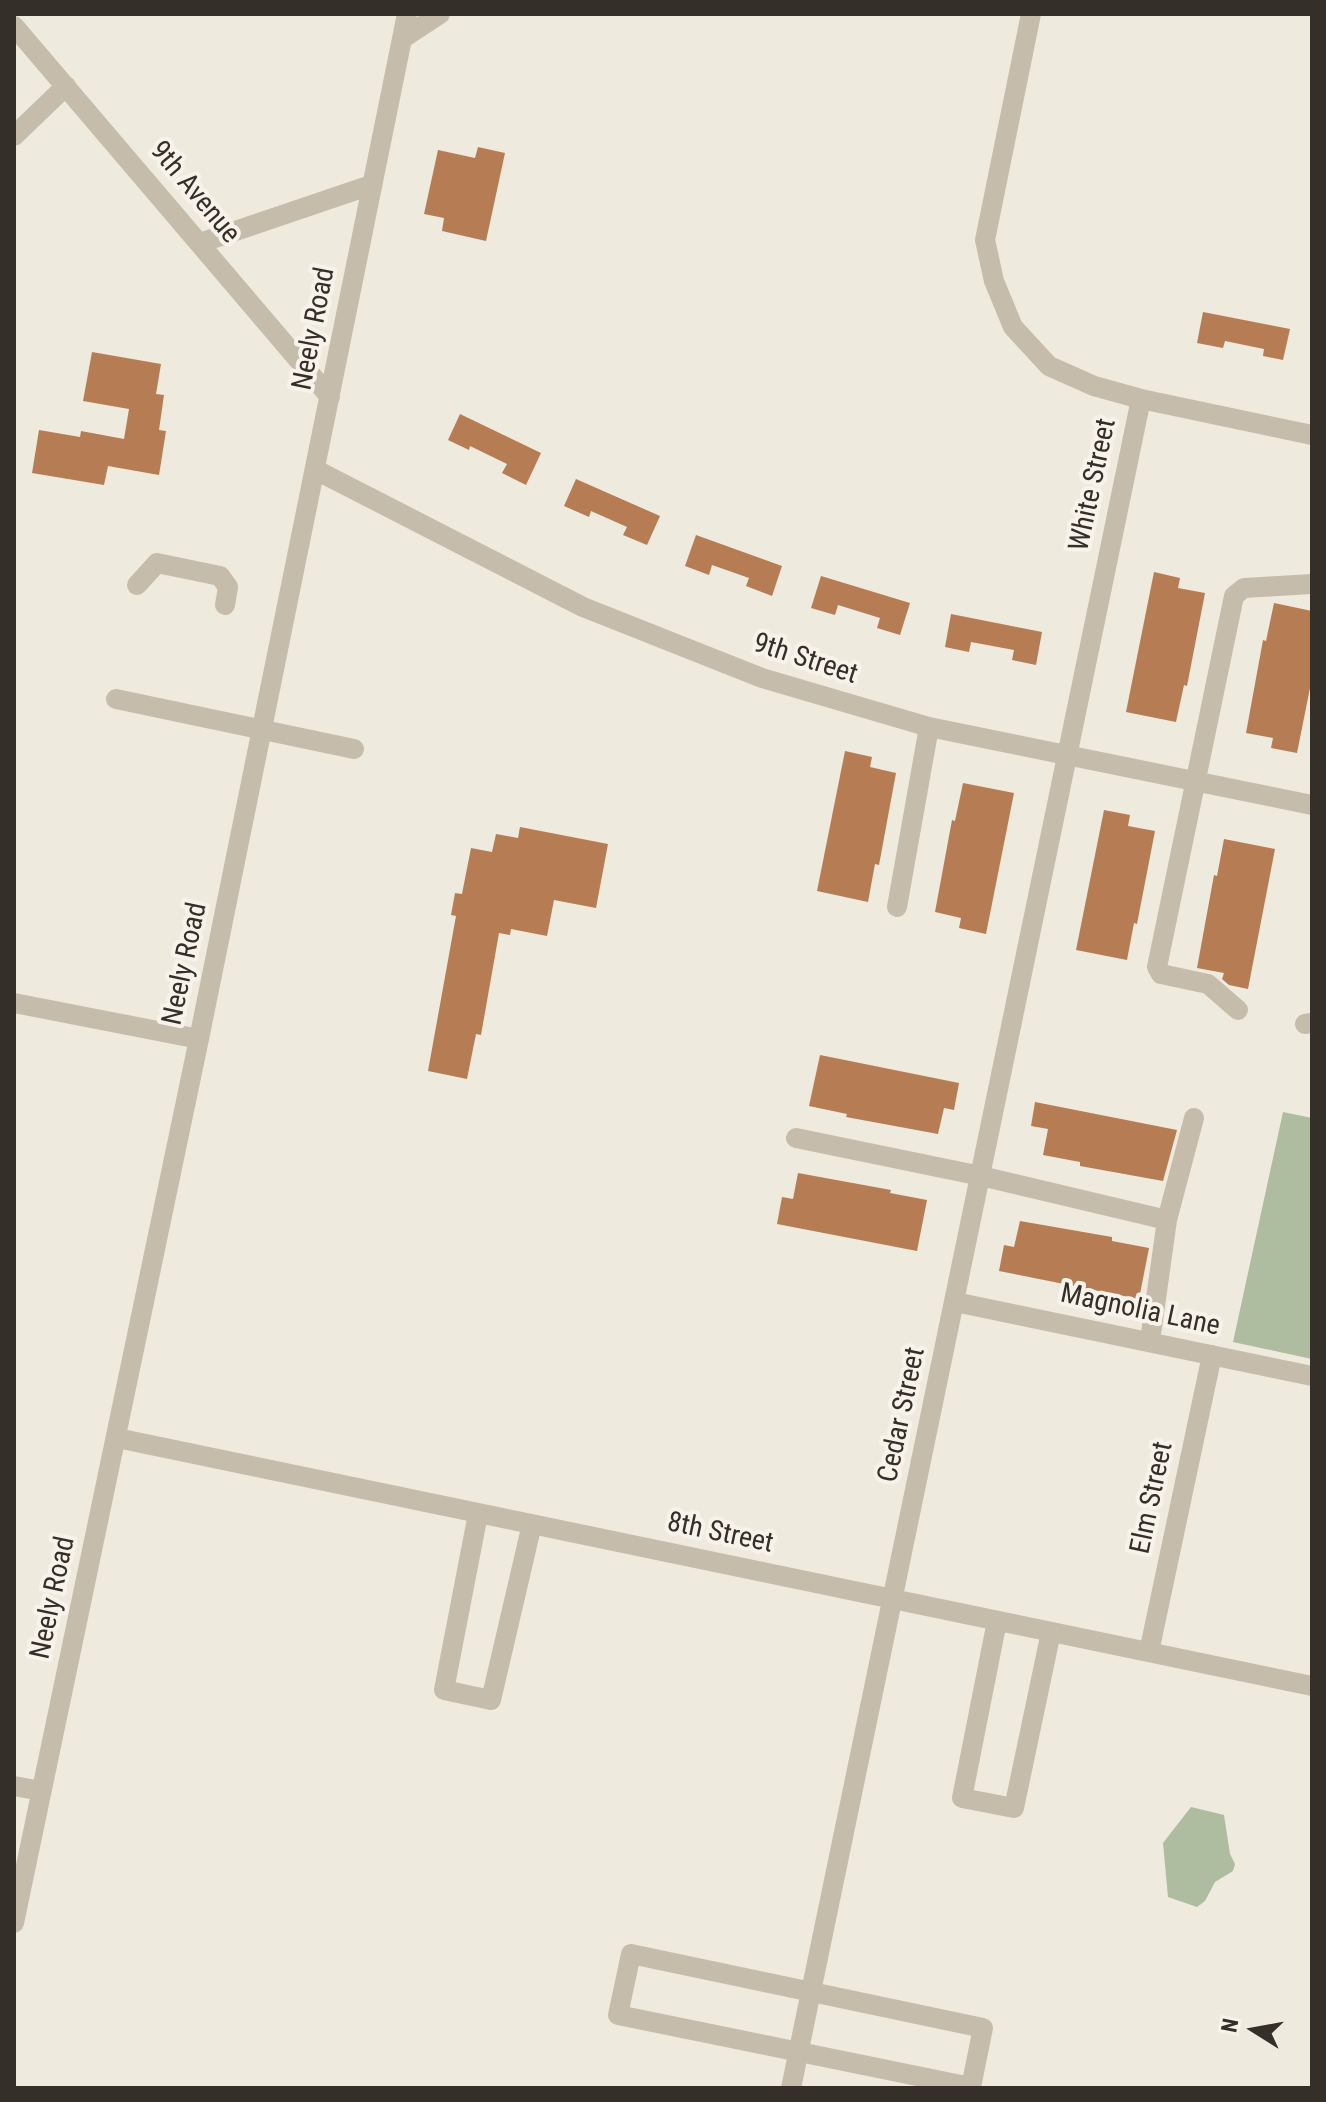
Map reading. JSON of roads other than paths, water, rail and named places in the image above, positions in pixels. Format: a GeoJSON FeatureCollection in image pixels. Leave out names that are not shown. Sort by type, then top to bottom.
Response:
{"type":"FeatureCollection","features":[{"type":"Feature","properties":{"kind":"street","name":"Neely Road"},"geometry":{"type":"LineString","coordinates":[[14,1923],[263,730],[407,14]]}},
{"type":"Feature","properties":{"kind":"street"},"geometry":{"type":"LineString","coordinates":[[402,39],[440,14]]}},
{"type":"Feature","properties":{"kind":"street"},"geometry":{"type":"LineString","coordinates":[[1031,14],[985,240],[994,281],[1013,327],[1049,366],[1094,386],[1141,399]]}},
{"type":"Feature","properties":{"kind":"street","name":"9th Avenue"},"geometry":{"type":"LineString","coordinates":[[14,26],[330,397]]}},
{"type":"Feature","properties":{"kind":"street"},"geometry":{"type":"LineString","coordinates":[[14,136],[66,86]]}},
{"type":"Feature","properties":{"kind":"street"},"geometry":{"type":"LineString","coordinates":[[200,243],[371,185]]}},
{"type":"Feature","properties":{"kind":"street","name":"White Street"},"geometry":{"type":"LineString","coordinates":[[1068,754],[1141,399],[1312,435]]}},
{"type":"Feature","properties":{"kind":"street","name":"9th Street"},"geometry":{"type":"LineString","coordinates":[[316,470],[583,607],[762,678],[929,727],[1312,805]]}},
{"type":"Feature","properties":{"kind":"street"},"geometry":{"type":"LineString","coordinates":[[137,585],[157,563],[220,576],[228,587],[225,605]]}},
{"type":"Feature","properties":{"kind":"street"},"geometry":{"type":"LineString","coordinates":[[1238,1010],[1208,984],[1161,974],[1157,967],[1234,596],[1244,588],[1312,584]]}},
{"type":"Feature","properties":{"kind":"street"},"geometry":{"type":"LineString","coordinates":[[116,699],[354,749]]}},
{"type":"Feature","properties":{"kind":"street"},"geometry":{"type":"LineString","coordinates":[[897,907],[929,727]]}},
{"type":"Feature","properties":{"kind":"street","name":"Cedar Street"},"geometry":{"type":"LineString","coordinates":[[791,2088],[1068,754]]}},
{"type":"Feature","properties":{"kind":"street"},"geometry":{"type":"LineString","coordinates":[[14,1003],[199,1039]]}},
{"type":"Feature","properties":{"kind":"street"},"geometry":{"type":"LineString","coordinates":[[1150,1341],[1167,1220],[1194,1118]]}},
{"type":"Feature","properties":{"kind":"street"},"geometry":{"type":"LineString","coordinates":[[796,1138],[981,1176],[1167,1220]]}},
{"type":"Feature","properties":{"kind":"street","name":"Magnolia Lane"},"geometry":{"type":"LineString","coordinates":[[955,1302],[1312,1376]]}},
{"type":"Feature","properties":{"kind":"street","name":"Elm Street"},"geometry":{"type":"LineString","coordinates":[[1149,1652],[1212,1355]]}},
{"type":"Feature","properties":{"kind":"street","name":"8th Street"},"geometry":{"type":"LineString","coordinates":[[117,1438],[1312,1686]]}},
{"type":"Feature","properties":{"kind":"street"},"geometry":{"type":"LineString","coordinates":[[478,1514],[444,1690],[491,1700],[532,1524]]}},
{"type":"Feature","properties":{"kind":"street"},"geometry":{"type":"LineString","coordinates":[[997,1621],[962,1798],[1014,1808],[1051,1632]]}},
{"type":"Feature","properties":{"kind":"street"},"geometry":{"type":"LineString","coordinates":[[14,1786],[41,1791]]}},
{"type":"Feature","properties":{"kind":"street"},"geometry":{"type":"LineString","coordinates":[[631,1954],[983,2028],[971,2087],[798,2052],[618,2015],[631,1954]]}}]}
